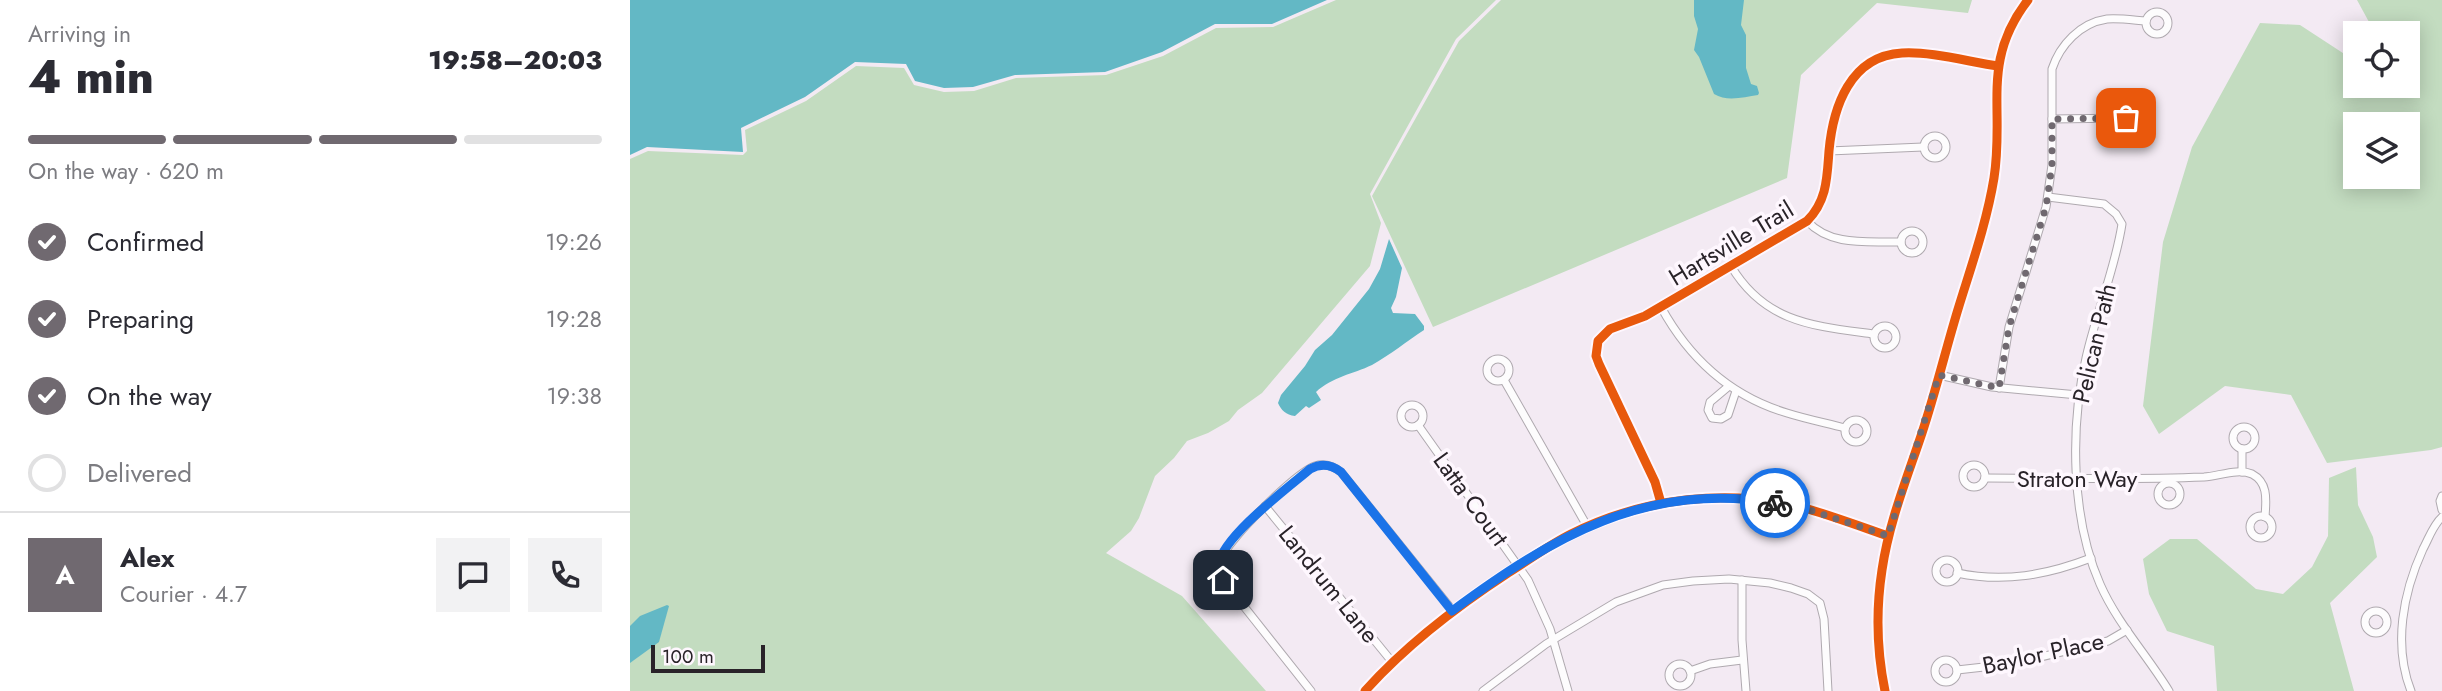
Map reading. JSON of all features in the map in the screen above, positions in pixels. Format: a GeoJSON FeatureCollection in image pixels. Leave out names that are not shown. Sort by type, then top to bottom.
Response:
{"type":"FeatureCollection","features":[{"type":"Feature","properties":{"kind":"street"},"geometry":{"type":"LineString","coordinates":[[1885,691],[1879,650],[1878,614],[1888,536],[1939,375],[1993,185],[1998,66],[2011,25],[2028,0]]}},
{"type":"Feature","properties":{"kind":"street"},"geometry":{"type":"LineString","coordinates":[[1999,388],[2009,327],[2048,197],[2052,165],[2052,69],[2063,46],[2084,27],[2104,19],[2146,21]]}},
{"type":"Feature","properties":{"kind":"street","name":"Hartsville Trail"},"geometry":{"type":"LineString","coordinates":[[1661,503],[1652,475],[1596,356],[1598,341],[1610,329],[1632,322],[1661,307],[1807,221],[1817,211],[1825,193],[1833,122],[1845,89],[1870,63],[1904,52],[1998,66]]}},
{"type":"Feature","properties":{"kind":"street"},"geometry":{"type":"LineString","coordinates":[[2052,119],[2126,118]]}},
{"type":"Feature","properties":{"kind":"street"},"geometry":{"type":"LineString","coordinates":[[1829,151],[1923,147]]}},
{"type":"Feature","properties":{"kind":"street","name":"Pelican Path"},"geometry":{"type":"LineString","coordinates":[[2048,197],[2104,204],[2116,214],[2122,224],[2078,395],[2077,478],[2085,537],[2099,583],[2169,691]]}},
{"type":"Feature","properties":{"kind":"street"},"geometry":{"type":"LineString","coordinates":[[1807,221],[1821,234],[1837,239],[1901,242]]}},
{"type":"Feature","properties":{"kind":"street"},"geometry":{"type":"LineString","coordinates":[[1731,266],[1758,300],[1786,317],[1821,327],[1874,334]]}},
{"type":"Feature","properties":{"kind":"street"},"geometry":{"type":"LineString","coordinates":[[1661,307],[1684,343],[1703,365],[1733,389],[1787,413],[1845,428]]}},
{"type":"Feature","properties":{"kind":"street"},"geometry":{"type":"LineString","coordinates":[[1939,375],[1999,388],[2078,395]]}},
{"type":"Feature","properties":{"kind":"street"},"geometry":{"type":"LineString","coordinates":[[1504,380],[1587,526]]}},
{"type":"Feature","properties":{"kind":"street","name":"Latta Court"},"geometry":{"type":"LineString","coordinates":[[1418,425],[1519,566],[1534,593],[1568,691]]}},
{"type":"Feature","properties":{"kind":"street"},"geometry":{"type":"LineString","coordinates":[[2242,449],[2242,472],[2255,476],[2265,488],[2265,517]]}},
{"type":"Feature","properties":{"kind":"street"},"geometry":{"type":"LineString","coordinates":[[1311,691],[1223,580],[1219,565],[1225,550],[1247,523],[1310,469],[1324,465],[1336,468],[1452,611]]}},
{"type":"Feature","properties":{"kind":"street","name":"Straton Way"},"geometry":{"type":"LineString","coordinates":[[1985,478],[2169,480],[2242,472]]}},
{"type":"Feature","properties":{"kind":"street"},"geometry":{"type":"LineString","coordinates":[[2442,496],[2442,510]]}},
{"type":"Feature","properties":{"kind":"street"},"geometry":{"type":"LineString","coordinates":[[1366,691],[1393,663],[1452,611],[1548,547],[1587,526],[1615,515],[1661,503],[1718,498],[1758,500],[1807,509],[1888,536]]}},
{"type":"Feature","properties":{"kind":"street","name":"Landrum Lane"},"geometry":{"type":"LineString","coordinates":[[1265,506],[1393,663]]}},
{"type":"Feature","properties":{"kind":"street"},"geometry":{"type":"LineString","coordinates":[[2411,691],[2402,654],[2403,612],[2414,569],[2435,523],[2442,517]]}},
{"type":"Feature","properties":{"kind":"street"},"geometry":{"type":"LineString","coordinates":[[1958,573],[2001,579],[2034,576],[2091,558]]}},
{"type":"Feature","properties":{"kind":"street"},"geometry":{"type":"LineString","coordinates":[[1742,580],[1742,660],[1746,691]]}},
{"type":"Feature","properties":{"kind":"street"},"geometry":{"type":"LineString","coordinates":[[1483,691],[1552,639],[1599,610],[1664,585],[1693,581],[1742,580],[1791,588],[1808,594],[1820,603],[1824,619],[1828,691]]}},
{"type":"Feature","properties":{"kind":"street"},"geometry":{"type":"LineString","coordinates":[[2387,624],[2403,624]]}},
{"type":"Feature","properties":{"kind":"street","name":"Baylor Place"},"geometry":{"type":"LineString","coordinates":[[1957,670],[2011,664],[2108,641],[2127,630]]}},
{"type":"Feature","properties":{"kind":"street"},"geometry":{"type":"LineString","coordinates":[[1690,671],[1710,664],[1742,660]]}},
{"type":"Feature","properties":{"kind":"green space"},"geometry":{"type":"Polygon","coordinates":[[[1336,0],[1496,0],[1456,39],[1370,194],[1381,223],[1370,266],[1262,393],[1238,410],[1229,421],[1187,441],[1155,476],[1139,518],[1131,531],[1106,553],[1182,596],[1266,691],[630,691],[630,159],[648,151],[743,155],[747,151],[745,130],[806,101],[856,66],[904,68],[914,85],[944,92],[974,91],[1016,78],[1106,75],[1163,56],[1216,28],[1273,27],[1336,0]]]}},
{"type":"Feature","properties":{"kind":"green space"},"geometry":{"type":"Polygon","coordinates":[[[1501,0],[1972,0],[1968,13],[1877,3],[1801,75],[1787,178],[1433,327],[1372,196],[1459,41],[1501,0]]]}},
{"type":"Feature","properties":{"kind":"green space"},"geometry":{"type":"Polygon","coordinates":[[[2357,0],[2442,0],[2442,447],[2327,463],[2291,395],[2225,386],[2159,434],[2143,406],[2163,242],[2192,147],[2260,23],[2300,25],[2343,53],[2343,98],[2420,98],[2420,21],[2368,21],[2357,0]]]}},
{"type":"Feature","properties":{"kind":"green space"},"geometry":{"type":"Polygon","coordinates":[[[2356,467],[2358,505],[2373,537],[2377,557],[2330,603],[2354,691],[2217,691],[2214,646],[2167,631],[2149,594],[2143,559],[2170,539],[2197,539],[2256,589],[2283,594],[2312,567],[2328,536],[2329,478],[2356,467]]]}},
{"type":"Feature","properties":{"kind":"water"},"geometry":{"type":"Polygon","coordinates":[[[630,0],[1327,0],[1272,24],[1215,24],[1162,52],[1105,72],[1015,75],[973,87],[944,88],[915,81],[906,64],[855,62],[805,97],[741,128],[743,152],[647,147],[630,155],[630,0]]]}},
{"type":"Feature","properties":{"kind":"water"},"geometry":{"type":"Polygon","coordinates":[[[1694,0],[1744,0],[1741,25],[1746,35],[1746,68],[1751,84],[1757,86],[1758,95],[1730,98],[1714,94],[1694,50],[1698,29],[1694,16],[1694,0]]]}},
{"type":"Feature","properties":{"kind":"water"},"geometry":{"type":"Polygon","coordinates":[[[1389,239],[1402,268],[1391,308],[1393,313],[1415,314],[1424,330],[1372,365],[1322,387],[1316,392],[1321,400],[1309,408],[1306,406],[1295,416],[1286,413],[1278,403],[1281,395],[1315,350],[1332,335],[1369,289],[1380,269],[1389,239]]]}},
{"type":"Feature","properties":{"kind":"water"},"geometry":{"type":"Polygon","coordinates":[[[669,606],[659,642],[630,663],[630,626],[640,616],[669,606]]]}},
{"type":"Feature","properties":{"kind":"cycle path"},"geometry":{"type":"LineString","coordinates":[[1885,691],[1880,661],[1878,615],[1885,552],[1983,226],[1997,153],[1999,65],[2013,23],[2028,0]]}},
{"type":"Feature","properties":{"kind":"cycle path"},"geometry":{"type":"LineString","coordinates":[[1661,503],[1655,482],[1599,364],[1596,356],[1598,341],[1610,329],[1645,316],[1807,221],[1819,205],[1825,189],[1831,134],[1840,101],[1857,74],[1869,63],[1884,56],[1913,53],[1998,66]]}},
{"type":"Feature","properties":{"kind":"cycle path"},"geometry":{"type":"LineString","coordinates":[[1365,691],[1415,642],[1489,586],[1563,538],[1627,512],[1687,500],[1748,499],[1808,509],[1888,536]]}},
{"type":"Feature","properties":{"kind":"way so far"},"geometry":{"type":"LineString","coordinates":[[1775,503],[1807,509],[1888,536],[1939,375],[1999,388],[2009,327],[2046,207],[2052,165],[2052,119],[2126,118]]}},
{"type":"Feature","properties":{"kind":"route"},"geometry":{"type":"LineString","coordinates":[[1223,580],[1219,565],[1231,541],[1257,513],[1317,465],[1330,466],[1341,472],[1452,611],[1548,547],[1615,515],[1661,503],[1692,499],[1740,499],[1775,503]]}}]}
